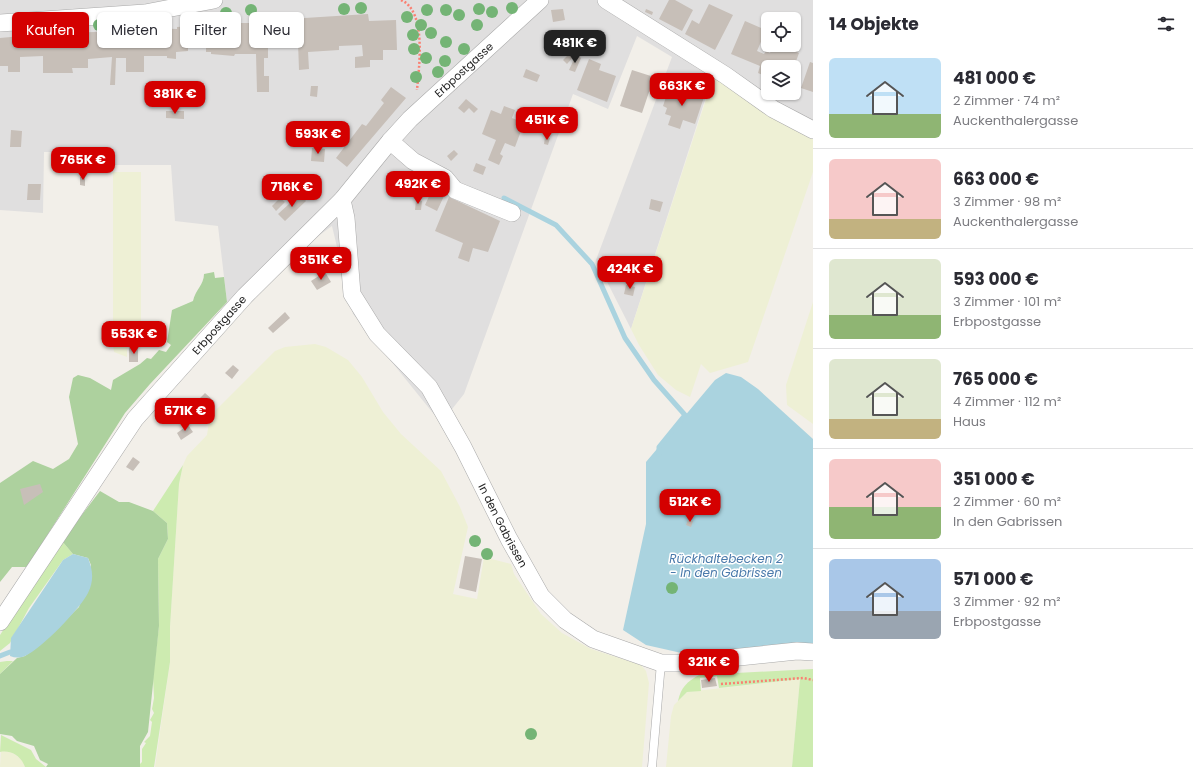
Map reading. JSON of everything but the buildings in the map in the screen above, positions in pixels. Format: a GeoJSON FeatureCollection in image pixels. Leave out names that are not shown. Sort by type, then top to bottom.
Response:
{"type":"FeatureCollection","features":[{"type":"Feature","properties":{"kind":"street"},"geometry":{"type":"LineString","coordinates":[[0,23],[145,13],[214,0]]}},
{"type":"Feature","properties":{"kind":"street","name":"Erbpostgasse"},"geometry":{"type":"LineString","coordinates":[[0,622],[135,419],[245,296],[342,200],[410,119],[540,0]]}},
{"type":"Feature","properties":{"kind":"street"},"geometry":{"type":"LineString","coordinates":[[606,0],[725,75],[774,109],[813,130]]}},
{"type":"Feature","properties":{"kind":"street"},"geometry":{"type":"LineString","coordinates":[[390,141],[413,161],[445,178],[455,190],[512,213]]}},
{"type":"Feature","properties":{"kind":"street","name":"In den Gabrissen"},"geometry":{"type":"LineString","coordinates":[[342,200],[346,218],[352,294],[377,334],[429,387],[463,447],[509,539],[541,596],[565,620],[593,639],[661,663],[682,663],[797,651],[813,652]]}},
{"type":"Feature","properties":{"kind":"lane"},"geometry":{"type":"LineString","coordinates":[[652,767],[661,663]]}},
{"type":"Feature","properties":{"kind":"path"},"geometry":{"type":"LineString","coordinates":[[401,0],[410,6],[414,13],[419,34],[417,89],[410,119]]}},
{"type":"Feature","properties":{"kind":"path"},"geometry":{"type":"LineString","coordinates":[[721,684],[803,678],[813,680]]}},
{"type":"Feature","properties":{"kind":"shaded area"},"geometry":{"type":"Polygon","coordinates":[[[0,0],[813,0],[813,135],[713,75],[631,329],[596,260],[672,57],[637,36],[608,109],[573,94],[464,394],[441,423],[353,314],[332,226],[227,302],[218,226],[175,221],[171,165],[88,165],[83,152],[44,152],[43,213],[0,210],[0,0]]]}},
{"type":"Feature","properties":{"kind":"green space"},"geometry":{"type":"Polygon","coordinates":[[[714,75],[783,122],[813,138],[813,172],[748,362],[710,373],[701,364],[690,397],[676,390],[658,375],[631,329],[714,75]]]}},
{"type":"Feature","properties":{"kind":"green space"},"geometry":{"type":"Polygon","coordinates":[[[113,172],[141,172],[141,344],[127,344],[127,357],[114,352],[113,343],[113,172]]]}},
{"type":"Feature","properties":{"kind":"green space"},"geometry":{"type":"Polygon","coordinates":[[[214,272],[215,278],[224,277],[227,302],[150,384],[125,413],[27,567],[12,567],[0,582],[0,483],[33,461],[53,469],[69,459],[78,444],[69,397],[73,378],[78,375],[90,378],[111,390],[113,380],[140,364],[147,358],[151,359],[159,350],[166,352],[171,345],[167,342],[172,310],[193,301],[203,281],[204,274],[214,272]]]}},
{"type":"Feature","properties":{"kind":"green space"},"geometry":{"type":"Polygon","coordinates":[[[813,302],[813,424],[787,405],[786,385],[813,302]]]}},
{"type":"Feature","properties":{"kind":"green space"},"geometry":{"type":"Polygon","coordinates":[[[315,344],[326,347],[348,360],[362,377],[383,412],[401,434],[441,471],[460,507],[468,527],[453,594],[477,599],[484,557],[511,564],[514,574],[541,614],[562,633],[591,649],[641,665],[646,671],[649,683],[642,767],[155,767],[170,662],[170,627],[179,484],[183,465],[187,456],[207,435],[210,416],[275,351],[285,347],[315,344]]]}},
{"type":"Feature","properties":{"kind":"green space"},"geometry":{"type":"Polygon","coordinates":[[[183,465],[179,484],[170,627],[170,662],[154,767],[140,767],[142,762],[142,749],[146,743],[144,742],[150,736],[152,722],[150,720],[154,713],[152,709],[154,698],[153,677],[159,626],[158,559],[168,539],[167,523],[153,511],[183,465]]]}},
{"type":"Feature","properties":{"kind":"green space"},"geometry":{"type":"Polygon","coordinates":[[[100,491],[119,502],[129,502],[153,511],[167,523],[168,539],[158,559],[159,626],[148,732],[140,746],[140,767],[46,767],[48,764],[40,760],[34,746],[17,741],[12,736],[0,734],[0,674],[17,658],[25,656],[36,648],[79,607],[91,565],[88,558],[73,554],[62,541],[100,491]]]}},
{"type":"Feature","properties":{"kind":"green space"},"geometry":{"type":"Polygon","coordinates":[[[62,541],[73,554],[63,560],[29,608],[10,643],[0,651],[0,635],[62,541]]]}},
{"type":"Feature","properties":{"kind":"green space"},"geometry":{"type":"Polygon","coordinates":[[[13,661],[0,674],[0,662],[13,661]]]}},
{"type":"Feature","properties":{"kind":"green space"},"geometry":{"type":"Polygon","coordinates":[[[813,669],[813,767],[792,767],[800,679],[719,688],[717,676],[700,678],[701,691],[687,692],[678,701],[685,685],[699,675],[813,669]]]}},
{"type":"Feature","properties":{"kind":"green space"},"geometry":{"type":"Polygon","coordinates":[[[800,679],[792,767],[666,767],[671,716],[674,705],[687,692],[800,679]]]}},
{"type":"Feature","properties":{"kind":"green space"},"geometry":{"type":"Polygon","coordinates":[[[1,735],[31,750],[36,759],[46,767],[25,767],[21,760],[12,753],[0,752],[1,735]]]}},
{"type":"Feature","properties":{"kind":"green space"},"geometry":{"type":"Polygon","coordinates":[[[1,751],[11,752],[17,756],[23,761],[25,767],[0,767],[1,751]]]}},
{"type":"Feature","properties":{"kind":"water","name":"Rückhaltebecken 2 - In den Gabrissen"},"geometry":{"type":"Polygon","coordinates":[[[726,373],[741,377],[758,389],[813,439],[813,645],[686,654],[646,645],[623,630],[646,524],[646,462],[715,380],[726,373]]]}},
{"type":"Feature","properties":{"kind":"water"},"geometry":{"type":"Polygon","coordinates":[[[73,554],[88,558],[91,567],[91,584],[84,600],[50,637],[32,652],[23,657],[10,656],[11,638],[63,560],[73,554]]]}},
{"type":"Feature","properties":{"kind":"waterway"},"geometry":{"type":"LineString","coordinates":[[504,198],[556,225],[592,264],[625,338],[654,380],[685,415],[659,447],[659,454]]}},
{"type":"Feature","properties":{"kind":"waterway"},"geometry":{"type":"LineString","coordinates":[[0,656],[10,652]]}}]}
